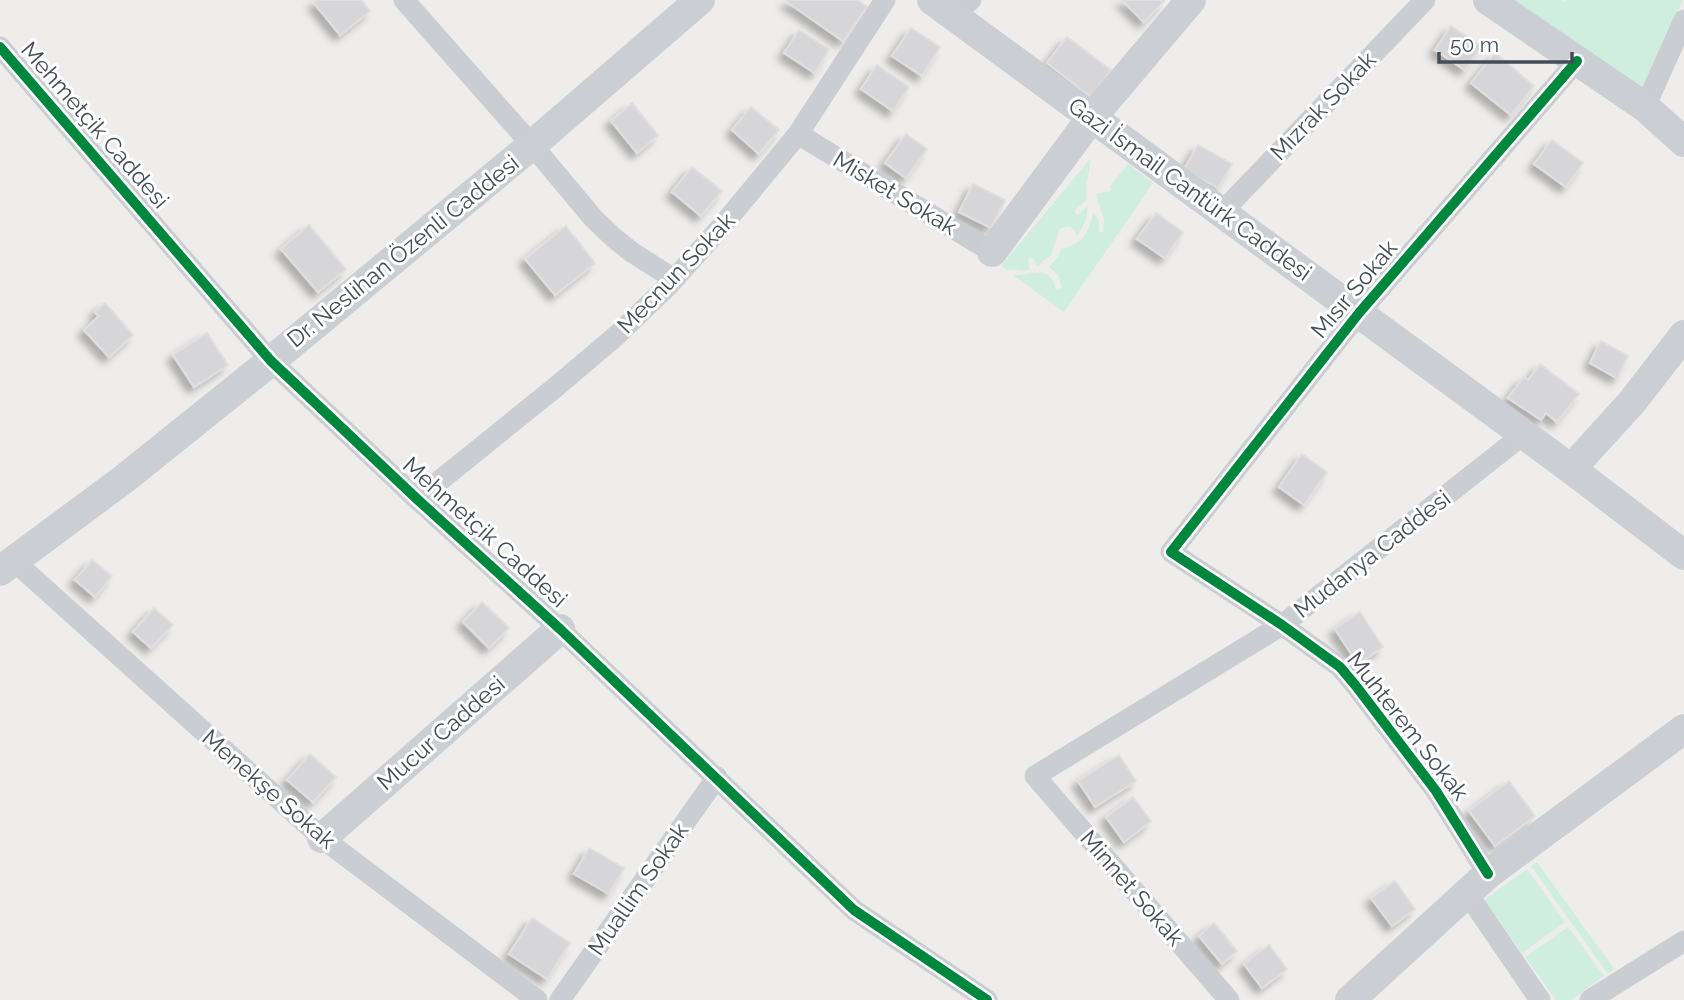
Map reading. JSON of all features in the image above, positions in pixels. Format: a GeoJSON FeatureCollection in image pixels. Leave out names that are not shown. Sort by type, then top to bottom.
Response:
{"type":"FeatureCollection","features":[{"type":"Feature","properties":{"kind":"street"},"geometry":{"type":"LineString","coordinates":[[404,0],[594,219],[633,253],[674,279]]}},
{"type":"Feature","properties":{"kind":"street","name":"Dr. Neslihan Özenli Caddesi"},"geometry":{"type":"LineString","coordinates":[[7,566],[124,479],[271,360],[532,145],[700,0]]}},
{"type":"Feature","properties":{"kind":"street","name":"Mecnun Sokak"},"geometry":{"type":"LineString","coordinates":[[417,499],[616,336],[674,279],[798,134],[885,0]]}},
{"type":"Feature","properties":{"kind":"street"},"geometry":{"type":"LineString","coordinates":[[992,252],[1092,117],[1191,0]]}},
{"type":"Feature","properties":{"kind":"street","name":"Mızrak Sokak"},"geometry":{"type":"LineString","coordinates":[[1222,212],[1425,0]]}},
{"type":"Feature","properties":{"kind":"street"},"geometry":{"type":"LineString","coordinates":[[1488,0],[1645,107],[1684,142]]}},
{"type":"Feature","properties":{"kind":"street","name":"Gazi İsmail Cantürk Caddesi"},"geometry":{"type":"LineString","coordinates":[[952,5],[1092,117],[1524,434],[1684,555]]}},
{"type":"Feature","properties":{"kind":"street"},"geometry":{"type":"LineString","coordinates":[[1645,107],[1684,20]]}},
{"type":"Feature","properties":{"kind":"street","name":"Mehmetçik Caddesi"},"geometry":{"type":"LineString","coordinates":[[0,47],[271,360],[717,777],[854,910],[987,1000]]}},
{"type":"Feature","properties":{"kind":"street","name":"Mısır Sokak"},"geometry":{"type":"LineString","coordinates":[[1171,552],[1359,313],[1577,61]]}},
{"type":"Feature","properties":{"kind":"street","name":"Misket Sokak"},"geometry":{"type":"LineString","coordinates":[[798,134],[992,252]]}},
{"type":"Feature","properties":{"kind":"street"},"geometry":{"type":"LineString","coordinates":[[1571,469],[1633,402],[1684,335]]}},
{"type":"Feature","properties":{"kind":"street","name":"Mudanya Caddesi"},"geometry":{"type":"LineString","coordinates":[[1035,776],[1282,625],[1524,434]]}},
{"type":"Feature","properties":{"kind":"street","name":"Muhterem Sokak"},"geometry":{"type":"LineString","coordinates":[[1171,552],[1340,667],[1356,686],[1436,792],[1478,883],[1540,1000]]}},
{"type":"Feature","properties":{"kind":"street","name":"Menekşe Sokak"},"geometry":{"type":"LineString","coordinates":[[7,566],[322,838],[537,1000]]}},
{"type":"Feature","properties":{"kind":"street","name":"Mucur Caddesi"},"geometry":{"type":"LineString","coordinates":[[322,838],[560,629]]}},
{"type":"Feature","properties":{"kind":"street"},"geometry":{"type":"LineString","coordinates":[[1350,1000],[1478,883],[1684,729]]}},
{"type":"Feature","properties":{"kind":"street","name":"Minnet Sokak"},"geometry":{"type":"LineString","coordinates":[[1035,776],[1229,1000]]}},
{"type":"Feature","properties":{"kind":"street","name":"Muallim Sokak"},"geometry":{"type":"LineString","coordinates":[[560,1000],[717,777]]}},
{"type":"Feature","properties":{"kind":"street"},"geometry":{"type":"LineString","coordinates":[[1590,1000],[1684,941]]}},
{"type":"Feature","properties":{"kind":"green space"},"geometry":{"type":"Polygon","coordinates":[[[1509,0],[1563,2],[1683,0],[1642,94],[1509,0]]]}},
{"type":"Feature","properties":{"kind":"green space"},"geometry":{"type":"Polygon","coordinates":[[[1091,158],[1087,199],[1074,211],[1078,215],[1087,206],[1085,221],[1077,235],[1070,227],[1060,229],[1051,255],[1037,266],[1033,258],[1028,259],[1030,270],[1007,270],[1001,266],[1091,158]]]}},
{"type":"Feature","properties":{"kind":"green space"},"geometry":{"type":"Polygon","coordinates":[[[1128,164],[1153,183],[1064,312],[1013,275],[1045,273],[1056,289],[1062,288],[1058,275],[1049,267],[1061,249],[1075,244],[1083,237],[1093,213],[1099,221],[1099,232],[1103,232],[1104,220],[1096,194],[1111,191],[1110,186],[1128,164]]]}},
{"type":"Feature","properties":{"kind":"green space"},"geometry":{"type":"Polygon","coordinates":[[[1537,862],[1614,969],[1608,974],[1531,866],[1537,862]]]}},
{"type":"Feature","properties":{"kind":"green space"},"geometry":{"type":"Polygon","coordinates":[[[1527,869],[1565,922],[1522,953],[1484,900],[1527,869]]]}},
{"type":"Feature","properties":{"kind":"green space"},"geometry":{"type":"Polygon","coordinates":[[[1568,927],[1604,976],[1571,1000],[1556,1000],[1525,957],[1568,927]]]}},
{"type":"Feature","properties":{"kind":"building"},"geometry":{"type":"Polygon","coordinates":[[[318,0],[361,0],[370,11],[340,35],[314,3],[318,0]]]}},
{"type":"Feature","properties":{"kind":"building"},"geometry":{"type":"Polygon","coordinates":[[[858,0],[867,7],[843,41],[787,2],[858,0]]]}},
{"type":"Feature","properties":{"kind":"building"},"geometry":{"type":"Polygon","coordinates":[[[1122,0],[1163,0],[1164,1],[1144,22],[1122,0]]]}},
{"type":"Feature","properties":{"kind":"building"},"geometry":{"type":"Polygon","coordinates":[[[1451,26],[1481,46],[1465,70],[1435,50],[1451,26]]]}},
{"type":"Feature","properties":{"kind":"building"},"geometry":{"type":"Polygon","coordinates":[[[911,28],[940,47],[922,76],[892,56],[911,28]]]}},
{"type":"Feature","properties":{"kind":"building"},"geometry":{"type":"Polygon","coordinates":[[[799,30],[829,49],[815,73],[784,53],[799,30]]]}},
{"type":"Feature","properties":{"kind":"building"},"geometry":{"type":"Polygon","coordinates":[[[1067,37],[1111,70],[1091,97],[1047,63],[1067,37]]]}},
{"type":"Feature","properties":{"kind":"building"},"geometry":{"type":"Polygon","coordinates":[[[1495,53],[1534,86],[1511,115],[1471,83],[1495,53]]]}},
{"type":"Feature","properties":{"kind":"building"},"geometry":{"type":"Polygon","coordinates":[[[877,65],[909,87],[893,111],[861,89],[877,65]]]}},
{"type":"Feature","properties":{"kind":"building"},"geometry":{"type":"Polygon","coordinates":[[[632,103],[658,135],[637,153],[611,121],[632,103]]]}},
{"type":"Feature","properties":{"kind":"building"},"geometry":{"type":"Polygon","coordinates":[[[751,107],[779,130],[759,154],[732,130],[751,107]]]}},
{"type":"Feature","properties":{"kind":"building"},"geometry":{"type":"Polygon","coordinates":[[[906,134],[927,149],[906,178],[885,163],[906,134]]]}},
{"type":"Feature","properties":{"kind":"building"},"geometry":{"type":"Polygon","coordinates":[[[1552,140],[1583,163],[1566,187],[1534,164],[1552,140]]]}},
{"type":"Feature","properties":{"kind":"building"},"geometry":{"type":"Polygon","coordinates":[[[1198,145],[1232,164],[1218,188],[1184,169],[1198,145]]]}},
{"type":"Feature","properties":{"kind":"building"},"geometry":{"type":"Polygon","coordinates":[[[692,167],[722,191],[701,216],[672,192],[692,167]]]}},
{"type":"Feature","properties":{"kind":"building"},"geometry":{"type":"Polygon","coordinates":[[[973,184],[1005,200],[991,228],[959,212],[973,184]]]}},
{"type":"Feature","properties":{"kind":"building"},"geometry":{"type":"Polygon","coordinates":[[[1156,213],[1183,232],[1165,258],[1137,239],[1156,213]]]}},
{"type":"Feature","properties":{"kind":"building"},"geometry":{"type":"Polygon","coordinates":[[[309,225],[346,269],[318,292],[281,249],[309,225]]]}},
{"type":"Feature","properties":{"kind":"building"},"geometry":{"type":"Polygon","coordinates":[[[566,226],[595,263],[555,295],[525,259],[566,226]]]}},
{"type":"Feature","properties":{"kind":"building"},"geometry":{"type":"Polygon","coordinates":[[[105,303],[133,335],[109,357],[84,330],[99,316],[95,312],[105,303]]]}},
{"type":"Feature","properties":{"kind":"building"},"geometry":{"type":"Polygon","coordinates":[[[207,333],[228,365],[194,387],[173,355],[207,333]]]}},
{"type":"Feature","properties":{"kind":"building"},"geometry":{"type":"Polygon","coordinates":[[[1601,341],[1628,356],[1617,378],[1590,363],[1601,341]]]}},
{"type":"Feature","properties":{"kind":"building"},"geometry":{"type":"Polygon","coordinates":[[[1540,364],[1579,394],[1557,422],[1546,413],[1541,420],[1508,398],[1524,377],[1528,380],[1540,364]]]}},
{"type":"Feature","properties":{"kind":"building"},"geometry":{"type":"Polygon","coordinates":[[[1302,454],[1327,472],[1304,505],[1279,487],[1302,454]]]}},
{"type":"Feature","properties":{"kind":"building"},"geometry":{"type":"Polygon","coordinates":[[[92,560],[112,576],[95,597],[75,580],[92,560]]]}},
{"type":"Feature","properties":{"kind":"building"},"geometry":{"type":"Polygon","coordinates":[[[482,602],[509,628],[489,648],[463,622],[482,602]]]}},
{"type":"Feature","properties":{"kind":"building"},"geometry":{"type":"Polygon","coordinates":[[[154,608],[173,625],[151,648],[133,632],[154,608]]]}},
{"type":"Feature","properties":{"kind":"building"},"geometry":{"type":"Polygon","coordinates":[[[1360,612],[1383,647],[1358,664],[1335,629],[1360,612]]]}},
{"type":"Feature","properties":{"kind":"building"},"geometry":{"type":"Polygon","coordinates":[[[310,754],[336,777],[313,802],[287,780],[310,754]]]}},
{"type":"Feature","properties":{"kind":"building"},"geometry":{"type":"Polygon","coordinates":[[[1119,755],[1136,781],[1095,807],[1078,781],[1119,755]]]}},
{"type":"Feature","properties":{"kind":"building"},"geometry":{"type":"Polygon","coordinates":[[[1509,781],[1535,816],[1495,846],[1469,811],[1509,781]]]}},
{"type":"Feature","properties":{"kind":"building"},"geometry":{"type":"Polygon","coordinates":[[[1133,797],[1151,821],[1124,842],[1106,817],[1133,797]]]}},
{"type":"Feature","properties":{"kind":"building"},"geometry":{"type":"Polygon","coordinates":[[[589,848],[624,868],[609,894],[574,874],[589,848]]]}},
{"type":"Feature","properties":{"kind":"building"},"geometry":{"type":"Polygon","coordinates":[[[1395,881],[1415,909],[1392,926],[1371,898],[1395,881]]]}},
{"type":"Feature","properties":{"kind":"building"},"geometry":{"type":"Polygon","coordinates":[[[532,918],[570,943],[547,979],[509,954],[532,918]]]}},
{"type":"Feature","properties":{"kind":"building"},"geometry":{"type":"Polygon","coordinates":[[[1214,923],[1237,951],[1222,964],[1199,936],[1214,923]]]}},
{"type":"Feature","properties":{"kind":"building"},"geometry":{"type":"Polygon","coordinates":[[[1269,945],[1287,969],[1262,988],[1244,964],[1269,945]]]}},
{"type":"Feature","properties":{"kind":"cycle path"},"geometry":{"type":"LineString","coordinates":[[0,47],[271,361],[560,629],[854,910],[987,1000]]}},
{"type":"Feature","properties":{"kind":"cycle path"},"geometry":{"type":"LineString","coordinates":[[1488,874],[1436,791],[1340,667],[1171,552],[1359,313],[1577,61]]}}]}
